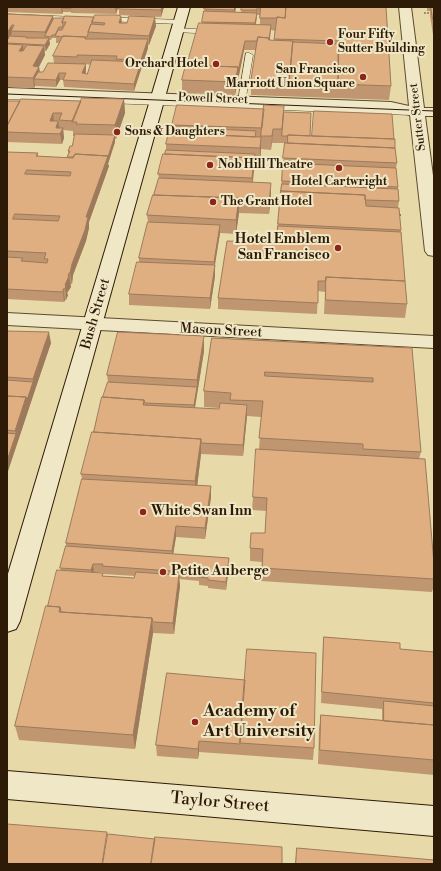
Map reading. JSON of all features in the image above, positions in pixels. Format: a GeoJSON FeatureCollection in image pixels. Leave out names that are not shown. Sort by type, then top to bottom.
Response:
{"type":"FeatureCollection","features":[{"type":"Feature","properties":{"kind":"street","name":"Bush Street"},"geometry":{"type":"LineString","coordinates":[[7,621],[184,7]]}},
{"type":"Feature","properties":{"kind":"street","name":"Sutter Street"},"geometry":{"type":"LineString","coordinates":[[405,7],[434,251]]}},
{"type":"Feature","properties":{"kind":"street","name":"Powell Street"},"geometry":{"type":"LineString","coordinates":[[7,92],[392,116],[418,112],[434,112]]}},
{"type":"Feature","properties":{"kind":"street","name":"Powell Street"},"geometry":{"type":"LineString","coordinates":[[7,101],[242,101],[391,106],[418,112]]}},
{"type":"Feature","properties":{"kind":"street","name":"Mason Street"},"geometry":{"type":"LineString","coordinates":[[7,319],[434,342]]}},
{"type":"Feature","properties":{"kind":"street","name":"Taylor Street"},"geometry":{"type":"LineString","coordinates":[[7,785],[434,821]]}},
{"type":"Feature","properties":{"kind":"lane"},"geometry":{"type":"LineString","coordinates":[[7,16],[80,19]]}},
{"type":"Feature","properties":{"kind":"lane"},"geometry":{"type":"LineString","coordinates":[[94,19],[178,26],[220,32]]}},
{"type":"Feature","properties":{"kind":"lane"},"geometry":{"type":"LineString","coordinates":[[242,101],[249,55]]}},
{"type":"Feature","properties":{"kind":"lane"},"geometry":{"type":"LineString","coordinates":[[7,96],[157,102]]}},
{"type":"Feature","properties":{"kind":"path"},"geometry":{"type":"LineString","coordinates":[[424,13],[434,13]]}},
{"type":"Feature","properties":{"kind":"path"},"geometry":{"type":"LineString","coordinates":[[391,215],[402,215]]}},
{"type":"Feature","properties":{"kind":"building"},"geometry":{"type":"Polygon","coordinates":[[[70,7],[71,9],[62,8],[70,7]]]}},
{"type":"Feature","properties":{"kind":"building"},"geometry":{"type":"Polygon","coordinates":[[[119,7],[162,7],[161,10],[119,9],[119,7]]]}},
{"type":"Feature","properties":{"kind":"building"},"geometry":{"type":"Polygon","coordinates":[[[205,7],[235,7],[234,10],[204,9],[205,7]]]}},
{"type":"Feature","properties":{"kind":"building"},"geometry":{"type":"Polygon","coordinates":[[[242,7],[257,7],[257,10],[241,10],[242,7]]]}},
{"type":"Feature","properties":{"kind":"building"},"geometry":{"type":"Polygon","coordinates":[[[261,7],[286,7],[285,18],[260,18],[261,7]]]}},
{"type":"Feature","properties":{"kind":"building"},"geometry":{"type":"Polygon","coordinates":[[[286,7],[386,7],[391,86],[338,84],[339,41],[274,39],[277,17],[285,18],[286,7]]]}},
{"type":"Feature","properties":{"kind":"building"},"geometry":{"type":"Polygon","coordinates":[[[431,7],[434,7],[434,19],[433,19],[431,7]]]}},
{"type":"Feature","properties":{"kind":"building"},"geometry":{"type":"Polygon","coordinates":[[[204,11],[257,13],[255,23],[202,22],[204,11]]]}},
{"type":"Feature","properties":{"kind":"building"},"geometry":{"type":"Polygon","coordinates":[[[7,14],[53,16],[45,32],[11,31],[14,25],[12,25],[7,33],[7,14]]]}},
{"type":"Feature","properties":{"kind":"building"},"geometry":{"type":"Polygon","coordinates":[[[95,15],[121,16],[119,23],[127,23],[129,16],[155,17],[149,36],[88,32],[91,24],[104,25],[105,23],[92,22],[95,15]]]}},
{"type":"Feature","properties":{"kind":"building"},"geometry":{"type":"Polygon","coordinates":[[[65,16],[94,17],[87,37],[55,36],[58,30],[62,30],[66,22],[62,22],[65,16]]]}},
{"type":"Feature","properties":{"kind":"building"},"geometry":{"type":"Polygon","coordinates":[[[54,18],[64,18],[62,27],[59,27],[55,35],[52,35],[51,37],[45,36],[54,18]]]}},
{"type":"Feature","properties":{"kind":"building"},"geometry":{"type":"Polygon","coordinates":[[[199,23],[271,25],[269,40],[269,38],[258,37],[257,41],[245,41],[238,71],[238,67],[187,65],[199,23]]]}},
{"type":"Feature","properties":{"kind":"building"},"geometry":{"type":"Polygon","coordinates":[[[10,36],[49,38],[45,45],[7,43],[10,36]]]}},
{"type":"Feature","properties":{"kind":"building"},"geometry":{"type":"Polygon","coordinates":[[[63,36],[85,37],[85,39],[148,39],[141,60],[116,59],[117,56],[53,56],[63,36]]]}},
{"type":"Feature","properties":{"kind":"building"},"geometry":{"type":"Polygon","coordinates":[[[258,37],[269,38],[269,40],[293,41],[289,83],[251,82],[258,37]]]}},
{"type":"Feature","properties":{"kind":"building"},"geometry":{"type":"Polygon","coordinates":[[[293,42],[338,44],[338,87],[289,85],[293,42]]]}},
{"type":"Feature","properties":{"kind":"building"},"geometry":{"type":"Polygon","coordinates":[[[7,44],[23,45],[19,51],[23,51],[27,45],[44,46],[33,66],[39,67],[33,78],[7,77],[7,44]]]}},
{"type":"Feature","properties":{"kind":"building"},"geometry":{"type":"Polygon","coordinates":[[[92,60],[141,62],[134,84],[63,80],[66,73],[59,73],[56,80],[34,79],[38,72],[43,72],[48,63],[86,64],[82,73],[87,74],[92,60]]]}},
{"type":"Feature","properties":{"kind":"building"},"geometry":{"type":"Polygon","coordinates":[[[186,65],[238,67],[235,82],[182,80],[186,65]]]}},
{"type":"Feature","properties":{"kind":"building"},"geometry":{"type":"Polygon","coordinates":[[[82,98],[124,99],[115,125],[76,124],[77,122],[72,122],[82,98]]]}},
{"type":"Feature","properties":{"kind":"building"},"geometry":{"type":"Polygon","coordinates":[[[21,99],[81,101],[73,121],[59,120],[62,113],[53,113],[50,121],[58,121],[56,128],[63,128],[60,134],[7,132],[7,126],[21,99]]]}},
{"type":"Feature","properties":{"kind":"building"},"geometry":{"type":"Polygon","coordinates":[[[7,101],[20,101],[7,126],[7,101]]]}},
{"type":"Feature","properties":{"kind":"building"},"geometry":{"type":"Polygon","coordinates":[[[177,105],[264,109],[262,128],[172,125],[177,105]]]}},
{"type":"Feature","properties":{"kind":"building"},"geometry":{"type":"Polygon","coordinates":[[[264,105],[284,106],[282,129],[273,129],[272,136],[261,136],[264,105]]]}},
{"type":"Feature","properties":{"kind":"building"},"geometry":{"type":"Polygon","coordinates":[[[314,111],[392,114],[394,139],[312,136],[314,111]]]}},
{"type":"Feature","properties":{"kind":"building"},"geometry":{"type":"Polygon","coordinates":[[[284,112],[311,113],[310,136],[282,136],[284,112]]]}},
{"type":"Feature","properties":{"kind":"building"},"geometry":{"type":"Polygon","coordinates":[[[172,127],[256,131],[255,137],[171,133],[172,127]]]}},
{"type":"Feature","properties":{"kind":"building"},"geometry":{"type":"Polygon","coordinates":[[[169,133],[261,137],[260,148],[166,144],[169,133]]]}},
{"type":"Feature","properties":{"kind":"building"},"geometry":{"type":"Polygon","coordinates":[[[75,134],[115,135],[108,157],[75,154],[73,157],[67,157],[75,134]]]}},
{"type":"Feature","properties":{"kind":"building"},"geometry":{"type":"Polygon","coordinates":[[[288,135],[395,139],[395,148],[288,143],[288,135]]]}},
{"type":"Feature","properties":{"kind":"building"},"geometry":{"type":"Polygon","coordinates":[[[285,143],[395,148],[397,163],[283,158],[285,143]]]}},
{"type":"Feature","properties":{"kind":"building"},"geometry":{"type":"Polygon","coordinates":[[[166,150],[255,154],[254,164],[254,158],[165,154],[166,150]]]}},
{"type":"Feature","properties":{"kind":"building"},"geometry":{"type":"Polygon","coordinates":[[[7,152],[38,153],[36,156],[73,158],[75,154],[108,156],[86,217],[88,217],[85,230],[63,292],[7,289],[7,257],[23,258],[21,261],[47,263],[48,259],[44,259],[46,253],[7,251],[7,152]],[[27,170],[25,174],[70,176],[71,172],[27,170]],[[15,214],[13,219],[58,221],[60,216],[15,214]]]}},
{"type":"Feature","properties":{"kind":"building"},"geometry":{"type":"Polygon","coordinates":[[[163,154],[254,158],[252,178],[158,174],[163,154]]]}},
{"type":"Feature","properties":{"kind":"building"},"geometry":{"type":"Polygon","coordinates":[[[283,163],[396,168],[398,187],[282,181],[283,163]]]}},
{"type":"Feature","properties":{"kind":"building"},"geometry":{"type":"Polygon","coordinates":[[[159,178],[271,183],[269,204],[239,202],[239,198],[154,195],[159,178]]]}},
{"type":"Feature","properties":{"kind":"building"},"geometry":{"type":"Polygon","coordinates":[[[282,184],[398,189],[399,201],[365,200],[365,195],[281,191],[282,184]]]}},
{"type":"Feature","properties":{"kind":"building"},"geometry":{"type":"Polygon","coordinates":[[[281,191],[365,195],[366,206],[399,208],[401,230],[278,224],[281,191]]]}},
{"type":"Feature","properties":{"kind":"building"},"geometry":{"type":"Polygon","coordinates":[[[153,195],[239,198],[236,220],[147,215],[153,195]]]}},
{"type":"Feature","properties":{"kind":"building"},"geometry":{"type":"Polygon","coordinates":[[[148,222],[220,225],[214,262],[139,258],[148,222]]]}},
{"type":"Feature","properties":{"kind":"building"},"geometry":{"type":"Polygon","coordinates":[[[278,226],[401,232],[405,281],[326,277],[326,281],[318,281],[318,303],[218,298],[227,241],[276,243],[278,226]]]}},
{"type":"Feature","properties":{"kind":"building"},"geometry":{"type":"Polygon","coordinates":[[[137,262],[215,265],[210,298],[129,294],[137,262]]]}},
{"type":"Feature","properties":{"kind":"building"},"geometry":{"type":"Polygon","coordinates":[[[326,277],[405,281],[407,304],[326,300],[326,277]]]}},
{"type":"Feature","properties":{"kind":"building"},"geometry":{"type":"Polygon","coordinates":[[[7,331],[49,332],[33,379],[7,377],[7,331]]]}},
{"type":"Feature","properties":{"kind":"building"},"geometry":{"type":"Polygon","coordinates":[[[118,332],[204,336],[197,380],[107,375],[118,332]]]}},
{"type":"Feature","properties":{"kind":"building"},"geometry":{"type":"Polygon","coordinates":[[[212,338],[412,348],[421,452],[363,449],[363,444],[259,438],[263,401],[230,400],[231,393],[204,391],[212,338]],[[265,372],[265,376],[373,382],[373,378],[265,372]]]}},
{"type":"Feature","properties":{"kind":"building"},"geometry":{"type":"Polygon","coordinates":[[[7,380],[33,382],[27,400],[26,397],[7,396],[7,380]]]}},
{"type":"Feature","properties":{"kind":"building"},"geometry":{"type":"Polygon","coordinates":[[[108,382],[197,387],[194,405],[145,403],[144,400],[103,397],[108,382]]]}},
{"type":"Feature","properties":{"kind":"building"},"geometry":{"type":"Polygon","coordinates":[[[7,396],[26,397],[15,431],[7,430],[7,396]]]}},
{"type":"Feature","properties":{"kind":"building"},"geometry":{"type":"Polygon","coordinates":[[[102,397],[144,400],[143,405],[219,409],[220,403],[247,405],[243,445],[201,443],[201,439],[94,432],[102,397]]]}},
{"type":"Feature","properties":{"kind":"building"},"geometry":{"type":"Polygon","coordinates":[[[92,432],[201,439],[195,481],[81,474],[92,432]]]}},
{"type":"Feature","properties":{"kind":"building"},"geometry":{"type":"Polygon","coordinates":[[[7,433],[16,434],[8,458],[7,455],[7,433]]]}},
{"type":"Feature","properties":{"kind":"building"},"geometry":{"type":"Polygon","coordinates":[[[256,449],[425,459],[434,579],[262,568],[263,549],[250,548],[251,533],[265,533],[267,498],[253,497],[256,449]]]}},
{"type":"Feature","properties":{"kind":"building","name":"White Swan Inn"},"geometry":{"type":"Polygon","coordinates":[[[82,479],[211,486],[205,528],[176,526],[172,551],[66,543],[82,479]]]}},
{"type":"Feature","properties":{"kind":"building"},"geometry":{"type":"Polygon","coordinates":[[[66,546],[229,558],[226,582],[208,580],[208,578],[199,577],[199,573],[102,566],[103,564],[93,564],[91,570],[60,568],[66,546]]]}},
{"type":"Feature","properties":{"kind":"building"},"geometry":{"type":"Polygon","coordinates":[[[57,570],[103,573],[102,576],[134,578],[136,572],[179,575],[173,623],[153,622],[152,618],[61,612],[60,607],[48,606],[57,570]]]}},
{"type":"Feature","properties":{"kind":"building"},"geometry":{"type":"Polygon","coordinates":[[[46,606],[60,607],[59,612],[152,618],[133,735],[15,726],[46,606]]]}},
{"type":"Feature","properties":{"kind":"building","name":"Academy of Art University"},"geometry":{"type":"Polygon","coordinates":[[[324,637],[400,643],[400,649],[434,652],[434,703],[322,692],[324,637]]]}},
{"type":"Feature","properties":{"kind":"building"},"geometry":{"type":"Polygon","coordinates":[[[247,649],[316,653],[314,748],[240,743],[247,649]]]}},
{"type":"Feature","properties":{"kind":"building","name":"Academy of Art University"},"geometry":{"type":"Polygon","coordinates":[[[167,673],[245,680],[240,744],[199,741],[198,749],[156,745],[167,673]]]}},
{"type":"Feature","properties":{"kind":"building"},"geometry":{"type":"Polygon","coordinates":[[[384,701],[434,706],[434,725],[384,721],[384,701]]]}},
{"type":"Feature","properties":{"kind":"building"},"geometry":{"type":"Polygon","coordinates":[[[321,715],[434,725],[434,760],[320,750],[321,715]]]}},
{"type":"Feature","properties":{"kind":"building"},"geometry":{"type":"Polygon","coordinates":[[[7,824],[107,832],[102,864],[7,864],[7,824]]]}},
{"type":"Feature","properties":{"kind":"building"},"geometry":{"type":"Polygon","coordinates":[[[108,834],[155,839],[151,864],[103,864],[108,834]]]}},
{"type":"Feature","properties":{"kind":"building"},"geometry":{"type":"Polygon","coordinates":[[[155,837],[282,847],[282,864],[151,864],[155,837]]]}},
{"type":"Feature","properties":{"kind":"building"},"geometry":{"type":"Polygon","coordinates":[[[297,848],[434,860],[434,864],[296,864],[297,848]]]}},
{"type":"Feature","properties":{"kind":"tram line"},"geometry":{"type":"LineString","coordinates":[[7,94],[434,111]]}},
{"type":"Feature","properties":{"kind":"place","name":"Four Fifty Sutter Building"},"geometry":{"type":"Point","coordinates":[330,42]}},
{"type":"Feature","properties":{"kind":"place","name":"Orchard Hotel"},"geometry":{"type":"Point","coordinates":[216,64]}},
{"type":"Feature","properties":{"kind":"place","name":"San Francisco Marriott Union Square"},"geometry":{"type":"Point","coordinates":[363,77]}},
{"type":"Feature","properties":{"kind":"place","name":"Sons & Daughters"},"geometry":{"type":"Point","coordinates":[117,132]}},
{"type":"Feature","properties":{"kind":"place","name":"Nob Hill Theatre"},"geometry":{"type":"Point","coordinates":[210,165]}},
{"type":"Feature","properties":{"kind":"place","name":"Hotel Cartwright"},"geometry":{"type":"Point","coordinates":[339,168]}},
{"type":"Feature","properties":{"kind":"place","name":"The Grant Hotel"},"geometry":{"type":"Point","coordinates":[213,202]}},
{"type":"Feature","properties":{"kind":"place","name":"Hotel Emblem San Francisco"},"geometry":{"type":"Point","coordinates":[338,248]}},
{"type":"Feature","properties":{"kind":"place","name":"White Swan Inn"},"geometry":{"type":"Point","coordinates":[143,512]}},
{"type":"Feature","properties":{"kind":"place","name":"Petite Auberge"},"geometry":{"type":"Point","coordinates":[163,572]}},
{"type":"Feature","properties":{"kind":"place","name":"Academy of Art University"},"geometry":{"type":"Point","coordinates":[195,722]}}]}
